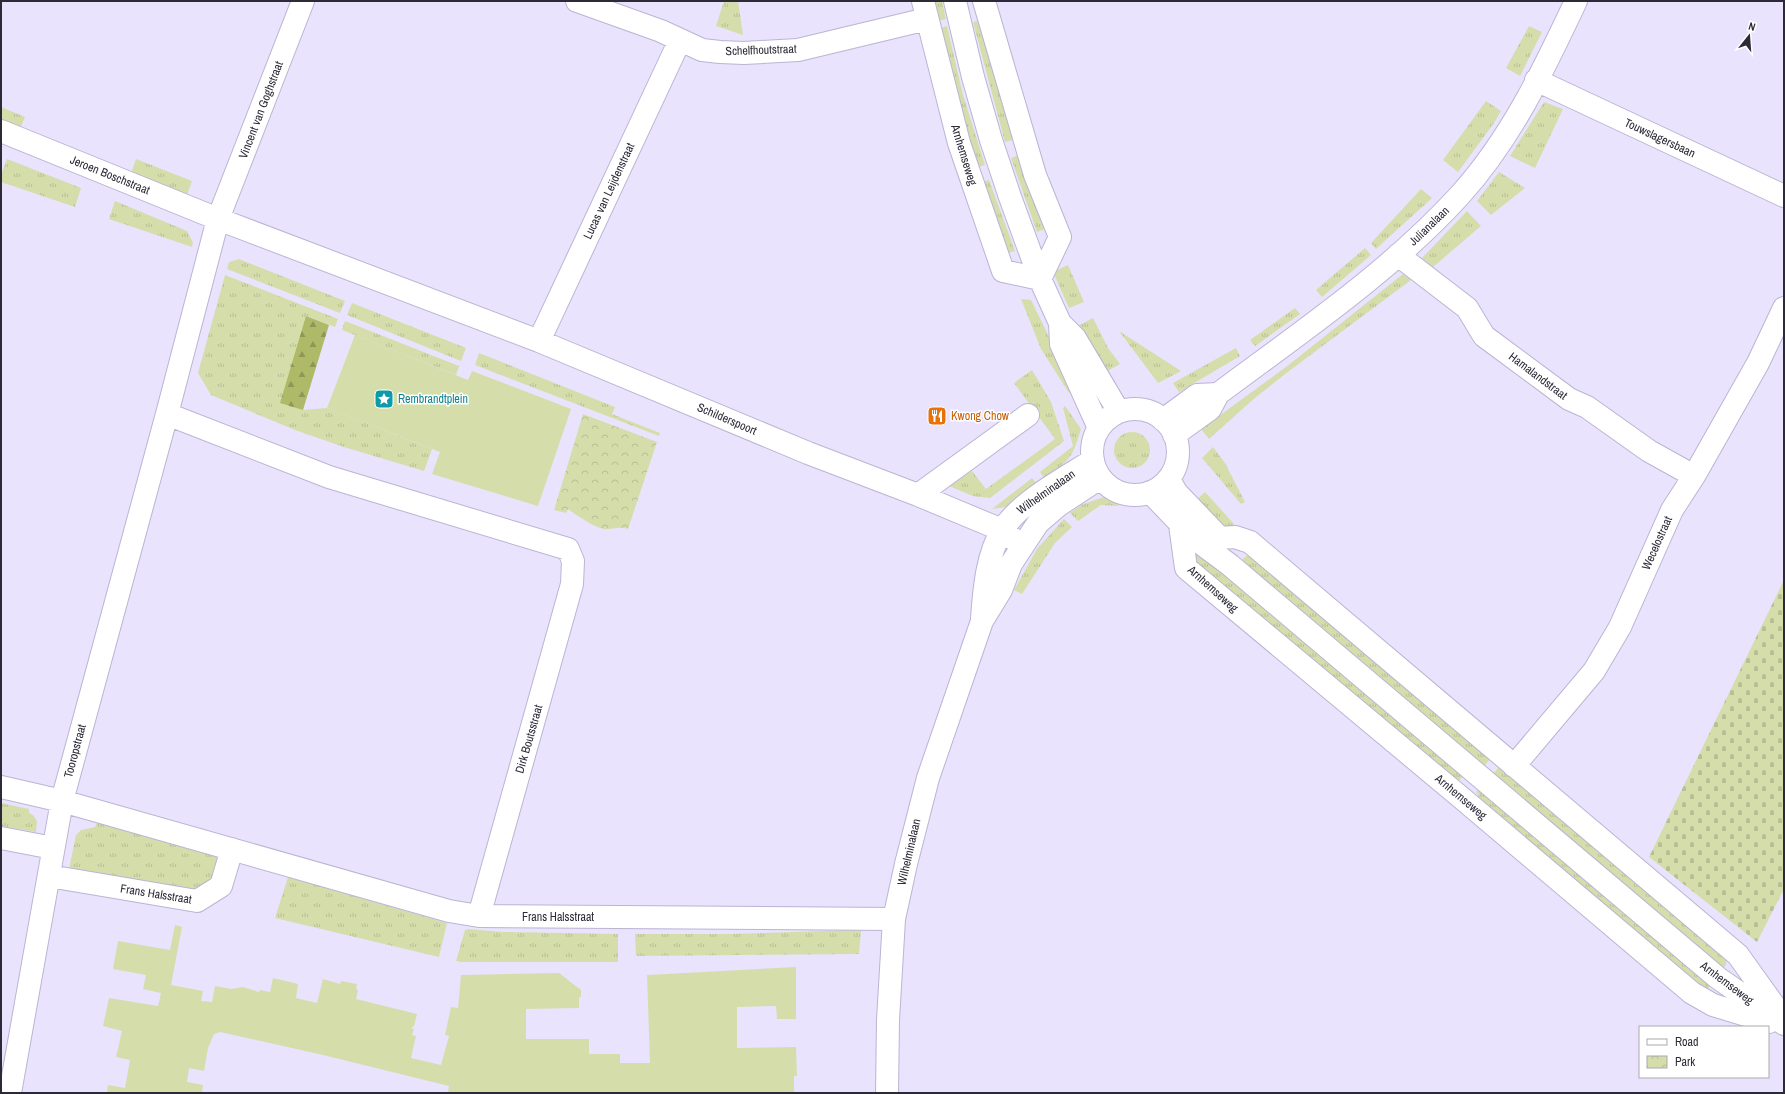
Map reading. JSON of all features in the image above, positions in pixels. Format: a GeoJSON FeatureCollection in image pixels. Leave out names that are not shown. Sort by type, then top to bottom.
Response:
{"type":"FeatureCollection","features":[{"type":"Feature","properties":{"kind":"street","name":"Vincent van Goghstraat"},"geometry":{"type":"LineString","coordinates":[[218,219],[303,1]]}},
{"type":"Feature","properties":{"kind":"street","name":"Schelfhoutstraat"},"geometry":{"type":"LineString","coordinates":[[577,1],[661,31],[702,50],[744,53],[798,50],[925,10]]}},
{"type":"Feature","properties":{"kind":"street"},"geometry":{"type":"LineString","coordinates":[[955,1],[973,77],[991,140],[1040,279],[1060,323],[1075,338],[1119,412]]}},
{"type":"Feature","properties":{"kind":"street"},"geometry":{"type":"LineString","coordinates":[[984,1],[1034,175],[1060,237],[1040,279]]}},
{"type":"Feature","properties":{"kind":"street","name":"Julianalaan"},"geometry":{"type":"LineString","coordinates":[[1168,427],[1197,395],[1218,394],[1344,300],[1398,255],[1434,222],[1465,190],[1487,161],[1514,120],[1576,1]]}},
{"type":"Feature","properties":{"kind":"street","name":"Arnhemseweg"},"geometry":{"type":"LineString","coordinates":[[925,10],[959,143],[1003,271],[1040,279]]}},
{"type":"Feature","properties":{"kind":"street","name":"Lucas van Leijdenstraat"},"geometry":{"type":"LineString","coordinates":[[539,341],[680,40]]}},
{"type":"Feature","properties":{"kind":"street","name":"Touwslagersbaan"},"geometry":{"type":"LineString","coordinates":[[1536,80],[1784,196]]}},
{"type":"Feature","properties":{"kind":"street","name":"Jeroen Boschstraat"},"geometry":{"type":"LineString","coordinates":[[1,131],[218,219]]}},
{"type":"Feature","properties":{"kind":"street"},"geometry":{"type":"LineString","coordinates":[[168,414],[218,219],[539,341]]}},
{"type":"Feature","properties":{"kind":"street","name":"Hamalandstraat"},"geometry":{"type":"LineString","coordinates":[[1398,255],[1467,308],[1484,336],[1569,399],[1587,408],[1649,451],[1694,476]]}},
{"type":"Feature","properties":{"kind":"street","name":"Wecelostraat"},"geometry":{"type":"LineString","coordinates":[[1514,766],[1594,671],[1620,627],[1672,510],[1694,476],[1758,363],[1784,308]]}},
{"type":"Feature","properties":{"kind":"street"},"geometry":{"type":"LineString","coordinates":[[1060,323],[1061,344],[1100,428]]}},
{"type":"Feature","properties":{"kind":"street","name":"Schilderspoort"},"geometry":{"type":"LineString","coordinates":[[539,341],[808,453],[918,495],[1002,530],[1022,546]]}},
{"type":"Feature","properties":{"kind":"street"},"geometry":{"type":"LineString","coordinates":[[1135,409],[1152,413],[1168,427],[1178,450],[1174,469],[1169,479],[1160,487],[1150,492],[1137,495],[1125,494],[1111,488],[1097,469],[1092,448],[1100,428],[1108,419],[1119,412],[1135,409]]}},
{"type":"Feature","properties":{"kind":"street","name":"Dirk Boutsstraat"},"geometry":{"type":"LineString","coordinates":[[168,414],[329,477],[568,549],[573,561],[572,584],[479,916]]}},
{"type":"Feature","properties":{"kind":"street","name":"Tooropstraat"},"geometry":{"type":"LineString","coordinates":[[10,1093],[62,800],[168,414]]}},
{"type":"Feature","properties":{"kind":"street"},"geometry":{"type":"LineString","coordinates":[[918,495],[1028,415]]}},
{"type":"Feature","properties":{"kind":"street","name":"Wilhelminalaan"},"geometry":{"type":"LineString","coordinates":[[982,621],[984,584],[991,557],[1002,530],[1019,511],[1047,490],[1097,469]]}},
{"type":"Feature","properties":{"kind":"street","name":"Wilhelminalaan"},"geometry":{"type":"LineString","coordinates":[[887,1093],[888,1020],[894,918],[928,778],[982,621],[1001,590],[1011,564],[1038,523],[1097,469]]}},
{"type":"Feature","properties":{"kind":"street","name":"Arnhemseweg"},"geometry":{"type":"LineString","coordinates":[[1169,479],[1176,492],[1217,545],[1718,978],[1784,1025]]}},
{"type":"Feature","properties":{"kind":"street","name":"Arnhemseweg"},"geometry":{"type":"LineString","coordinates":[[1150,492],[1195,538],[1217,545],[1235,537],[1250,542],[1738,955],[1784,1020]]}},
{"type":"Feature","properties":{"kind":"street","name":"Arnhemseweg"},"geometry":{"type":"LineString","coordinates":[[1180,524],[1186,568],[1458,795],[1692,994],[1712,1005],[1784,1025]]}},
{"type":"Feature","properties":{"kind":"street","name":"Frans Halsstraat"},"geometry":{"type":"LineString","coordinates":[[1,787],[62,800],[449,911],[479,916],[894,918]]}},
{"type":"Feature","properties":{"kind":"street"},"geometry":{"type":"LineString","coordinates":[[1,838],[53,848]]}},
{"type":"Feature","properties":{"kind":"street","name":"Frans Halsstraat"},"geometry":{"type":"LineString","coordinates":[[49,876],[197,901],[221,886],[232,848]]}},
{"type":"Feature","properties":{"kind":"green space"},"geometry":{"type":"Polygon","coordinates":[[[724,1],[738,1],[743,35],[716,26],[724,1]]]}},
{"type":"Feature","properties":{"kind":"green space"},"geometry":{"type":"Polygon","coordinates":[[[934,1],[942,1],[946,19],[938,21],[934,1]]]}},
{"type":"Feature","properties":{"kind":"green space"},"geometry":{"type":"Polygon","coordinates":[[[982,20],[1013,140],[1005,142],[973,22],[982,20]]]}},
{"type":"Feature","properties":{"kind":"green space"},"geometry":{"type":"Polygon","coordinates":[[[947,26],[963,95],[985,165],[978,167],[966,131],[940,28],[947,26]]]}},
{"type":"Feature","properties":{"kind":"green space"},"geometry":{"type":"Polygon","coordinates":[[[1529,26],[1542,32],[1520,76],[1506,68],[1529,26]]]}},
{"type":"Feature","properties":{"kind":"green space"},"geometry":{"type":"Polygon","coordinates":[[[1486,101],[1501,111],[1458,172],[1443,160],[1486,101]]]}},
{"type":"Feature","properties":{"kind":"green space"},"geometry":{"type":"Polygon","coordinates":[[[1544,102],[1563,109],[1535,168],[1510,156],[1544,102]]]}},
{"type":"Feature","properties":{"kind":"green space"},"geometry":{"type":"Polygon","coordinates":[[[1,107],[25,117],[20,129],[1,121],[1,107]]]}},
{"type":"Feature","properties":{"kind":"green space"},"geometry":{"type":"Polygon","coordinates":[[[1019,155],[1045,229],[1037,232],[1011,158],[1019,155]]]}},
{"type":"Feature","properties":{"kind":"green space"},"geometry":{"type":"Polygon","coordinates":[[[7,159],[81,188],[75,207],[1,182],[1,175],[7,159]]]}},
{"type":"Feature","properties":{"kind":"green space"},"geometry":{"type":"Polygon","coordinates":[[[136,159],[192,181],[187,195],[131,173],[136,159]]]}},
{"type":"Feature","properties":{"kind":"green space"},"geometry":{"type":"Polygon","coordinates":[[[1499,172],[1525,188],[1491,215],[1477,201],[1499,172]]]}},
{"type":"Feature","properties":{"kind":"green space"},"geometry":{"type":"Polygon","coordinates":[[[989,180],[1015,251],[1008,253],[983,182],[989,180]]]}},
{"type":"Feature","properties":{"kind":"green space"},"geometry":{"type":"Polygon","coordinates":[[[1421,189],[1432,198],[1376,249],[1371,243],[1421,189]]]}},
{"type":"Feature","properties":{"kind":"green space"},"geometry":{"type":"Polygon","coordinates":[[[115,201],[187,231],[193,243],[192,247],[109,219],[115,201]]]}},
{"type":"Feature","properties":{"kind":"green space"},"geometry":{"type":"Polygon","coordinates":[[[1467,211],[1481,226],[1433,267],[1422,258],[1467,211]]]}},
{"type":"Feature","properties":{"kind":"green space"},"geometry":{"type":"Polygon","coordinates":[[[1365,248],[1371,255],[1322,297],[1316,290],[1365,248]]]}},
{"type":"Feature","properties":{"kind":"green space"},"geometry":{"type":"Polygon","coordinates":[[[239,259],[345,301],[340,313],[227,269],[229,262],[239,259]]]}},
{"type":"Feature","properties":{"kind":"green space"},"geometry":{"type":"Polygon","coordinates":[[[1068,265],[1084,302],[1069,308],[1053,272],[1068,265]]]}},
{"type":"Feature","properties":{"kind":"green space"},"geometry":{"type":"Polygon","coordinates":[[[1403,274],[1411,280],[1289,371],[1256,397],[1209,439],[1201,429],[1286,367],[1403,274]]]}},
{"type":"Feature","properties":{"kind":"green space"},"geometry":{"type":"Polygon","coordinates":[[[225,275],[338,319],[335,327],[306,316],[303,410],[327,408],[432,449],[424,471],[344,447],[295,430],[211,395],[198,373],[225,275]]]}},
{"type":"Feature","properties":{"kind":"green space"},"geometry":{"type":"Polygon","coordinates":[[[1021,299],[1031,300],[1075,390],[1069,393],[1041,349],[1021,299]]]}},
{"type":"Feature","properties":{"kind":"green space"},"geometry":{"type":"Polygon","coordinates":[[[352,303],[466,348],[461,361],[347,315],[352,303]]]}},
{"type":"Feature","properties":{"kind":"green space"},"geometry":{"type":"Polygon","coordinates":[[[1295,308],[1300,314],[1255,346],[1250,340],[1295,308]]]}},
{"type":"Feature","properties":{"kind":"green space"},"geometry":{"type":"Polygon","coordinates":[[[306,316],[329,325],[303,410],[280,403],[306,316]]]}},
{"type":"Feature","properties":{"kind":"green space"},"geometry":{"type":"Polygon","coordinates":[[[1093,318],[1108,348],[1120,364],[1106,372],[1078,326],[1093,318]]]}},
{"type":"Feature","properties":{"kind":"green space"},"geometry":{"type":"Polygon","coordinates":[[[345,321],[459,366],[456,375],[342,330],[345,321]]]}},
{"type":"Feature","properties":{"kind":"green space"},"geometry":{"type":"Polygon","coordinates":[[[1119,331],[1181,371],[1158,383],[1119,331]]]}},
{"type":"Feature","properties":{"kind":"green space"},"geometry":{"type":"Polygon","coordinates":[[[355,335],[468,380],[472,371],[571,409],[538,506],[432,474],[440,452],[327,408],[355,335]]]}},
{"type":"Feature","properties":{"kind":"green space"},"geometry":{"type":"Polygon","coordinates":[[[1236,348],[1240,356],[1179,392],[1173,383],[1236,348]]]}},
{"type":"Feature","properties":{"kind":"green space"},"geometry":{"type":"Polygon","coordinates":[[[479,353],[615,407],[612,414],[660,433],[659,436],[475,365],[479,353]]]}},
{"type":"Feature","properties":{"kind":"green space"},"geometry":{"type":"Polygon","coordinates":[[[1032,370],[1051,402],[1064,441],[990,498],[973,496],[949,486],[972,471],[986,489],[1055,439],[1014,383],[1032,370]]]}},
{"type":"Feature","properties":{"kind":"green space"},"geometry":{"type":"Polygon","coordinates":[[[1065,406],[1081,429],[1075,447],[1069,458],[1044,478],[1040,472],[1073,446],[1063,408],[1065,406]]]}},
{"type":"Feature","properties":{"kind":"green space"},"geometry":{"type":"Polygon","coordinates":[[[583,414],[657,442],[628,529],[600,528],[568,509],[566,513],[554,510],[583,414]]]}},
{"type":"Feature","properties":{"kind":"green space"},"geometry":{"type":"Polygon","coordinates":[[[1136,432],[1145,437],[1149,443],[1149,457],[1145,463],[1136,468],[1128,468],[1119,463],[1115,457],[1114,446],[1119,437],[1125,433],[1136,432]]]}},
{"type":"Feature","properties":{"kind":"green space"},"geometry":{"type":"Polygon","coordinates":[[[1213,447],[1225,463],[1245,502],[1241,504],[1202,458],[1213,447]]]}},
{"type":"Feature","properties":{"kind":"green space"},"geometry":{"type":"Polygon","coordinates":[[[1032,478],[1037,484],[1006,507],[992,509],[1032,478]]]}},
{"type":"Feature","properties":{"kind":"green space"},"geometry":{"type":"Polygon","coordinates":[[[1205,492],[1234,524],[1233,527],[1218,524],[1194,502],[1205,492]]]}},
{"type":"Feature","properties":{"kind":"green space"},"geometry":{"type":"Polygon","coordinates":[[[1104,497],[1113,500],[1119,506],[1101,505],[1078,521],[1070,513],[1081,505],[1104,497]]]}},
{"type":"Feature","properties":{"kind":"green space"},"geometry":{"type":"Polygon","coordinates":[[[1064,519],[1072,527],[1055,543],[1022,594],[1014,590],[1037,549],[1064,519]]]}},
{"type":"Feature","properties":{"kind":"green space"},"geometry":{"type":"Polygon","coordinates":[[[1196,551],[1200,552],[1464,775],[1455,785],[1192,562],[1196,551]]]}},
{"type":"Feature","properties":{"kind":"green space"},"geometry":{"type":"Polygon","coordinates":[[[1246,556],[1250,556],[1490,759],[1482,769],[1241,561],[1246,556]]]}},
{"type":"Feature","properties":{"kind":"green space"},"geometry":{"type":"Polygon","coordinates":[[[1784,580],[1784,889],[1757,942],[1649,857],[1784,580]]]}},
{"type":"Feature","properties":{"kind":"green space"},"geometry":{"type":"Polygon","coordinates":[[[1499,767],[1726,959],[1726,965],[1722,969],[1491,776],[1499,767]]]}},
{"type":"Feature","properties":{"kind":"green space"},"geometry":{"type":"Polygon","coordinates":[[[1480,788],[1708,982],[1709,987],[1704,992],[1475,801],[1479,795],[1476,792],[1480,788]]]}},
{"type":"Feature","properties":{"kind":"green space"},"geometry":{"type":"Polygon","coordinates":[[[1,803],[29,809],[29,813],[33,815],[37,821],[36,832],[1,826],[1,803]]]}},
{"type":"Feature","properties":{"kind":"green space"},"geometry":{"type":"Polygon","coordinates":[[[96,819],[219,855],[214,873],[205,885],[193,890],[69,869],[76,835],[81,830],[95,827],[97,823],[96,819]]]}},
{"type":"Feature","properties":{"kind":"green space"},"geometry":{"type":"Polygon","coordinates":[[[288,877],[447,923],[439,957],[275,918],[288,877]]]}},
{"type":"Feature","properties":{"kind":"green space"},"geometry":{"type":"Polygon","coordinates":[[[175,925],[182,927],[171,985],[203,991],[201,1001],[212,1002],[215,986],[231,989],[243,987],[259,992],[260,990],[270,992],[273,978],[298,984],[296,998],[317,1003],[323,979],[340,984],[341,981],[357,984],[356,989],[358,990],[356,999],[417,1014],[414,1026],[411,1028],[414,1029],[412,1035],[416,1036],[411,1058],[441,1065],[449,1036],[445,1035],[451,1007],[458,1008],[461,975],[559,973],[581,990],[581,997],[579,997],[579,1008],[526,1009],[526,1039],[589,1039],[589,1054],[620,1054],[620,1063],[650,1063],[647,975],[796,967],[796,1019],[777,1019],[776,1006],[737,1007],[737,1048],[796,1047],[797,1076],[794,1076],[794,1093],[448,1093],[449,1086],[323,1055],[220,1032],[214,1034],[208,1048],[204,1071],[189,1068],[187,1082],[203,1085],[202,1093],[107,1093],[108,1085],[125,1088],[130,1060],[116,1057],[122,1031],[103,1026],[109,998],[158,1006],[161,993],[143,989],[146,975],[113,969],[118,941],[170,950],[175,925]]]}},
{"type":"Feature","properties":{"kind":"green space"},"geometry":{"type":"Polygon","coordinates":[[[465,930],[503,932],[618,934],[618,962],[456,961],[465,930]]]}},
{"type":"Feature","properties":{"kind":"green space"},"geometry":{"type":"Polygon","coordinates":[[[861,931],[859,954],[636,956],[635,934],[730,934],[861,931]]]}},
{"type":"Feature","properties":{"kind":"place","name":"Rembrandtplein"},"geometry":{"type":"Point","coordinates":[384,399]}},
{"type":"Feature","properties":{"kind":"place","name":"Kwong Chow"},"geometry":{"type":"Point","coordinates":[937,416]}}]}
